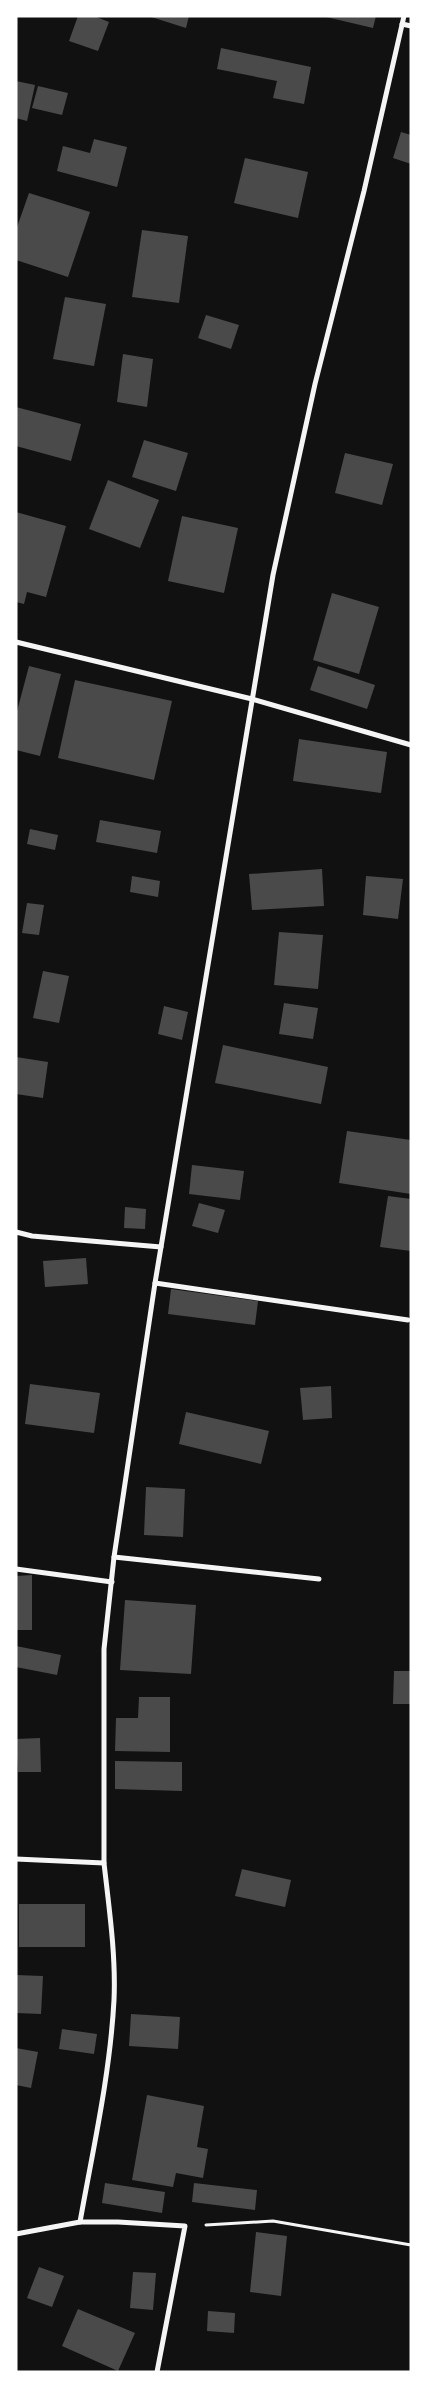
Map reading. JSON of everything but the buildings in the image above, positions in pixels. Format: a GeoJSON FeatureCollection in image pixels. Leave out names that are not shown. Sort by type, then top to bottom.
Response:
{"type":"FeatureCollection","features":[{"type":"Feature","properties":{"kind":"street"},"geometry":{"type":"LineString","coordinates":[[80,2222],[110,2052],[114,1998],[111,1922],[104,1864],[104,1649],[114,1557],[155,1283],[277,555],[404,16]]}},
{"type":"Feature","properties":{"kind":"street"},"geometry":{"type":"LineString","coordinates":[[402,24],[411,26]]}},
{"type":"Feature","properties":{"kind":"street"},"geometry":{"type":"LineString","coordinates":[[16,642],[252,699],[411,745]]}},
{"type":"Feature","properties":{"kind":"street"},"geometry":{"type":"LineString","coordinates":[[16,1232],[32,1236],[161,1247]]}},
{"type":"Feature","properties":{"kind":"street"},"geometry":{"type":"LineString","coordinates":[[155,1283],[408,1320]]}},
{"type":"Feature","properties":{"kind":"street"},"geometry":{"type":"LineString","coordinates":[[114,1557],[319,1579]]}},
{"type":"Feature","properties":{"kind":"street"},"geometry":{"type":"LineString","coordinates":[[16,1568],[112,1582]]}},
{"type":"Feature","properties":{"kind":"street"},"geometry":{"type":"LineString","coordinates":[[16,1859],[104,1864]]}},
{"type":"Feature","properties":{"kind":"street"},"geometry":{"type":"LineString","coordinates":[[16,2234],[80,2222],[185,2226],[157,2372]]}},
{"type":"Feature","properties":{"kind":"path"},"geometry":{"type":"LineString","coordinates":[[185,2226],[273,2221],[411,2245]]}}]}
